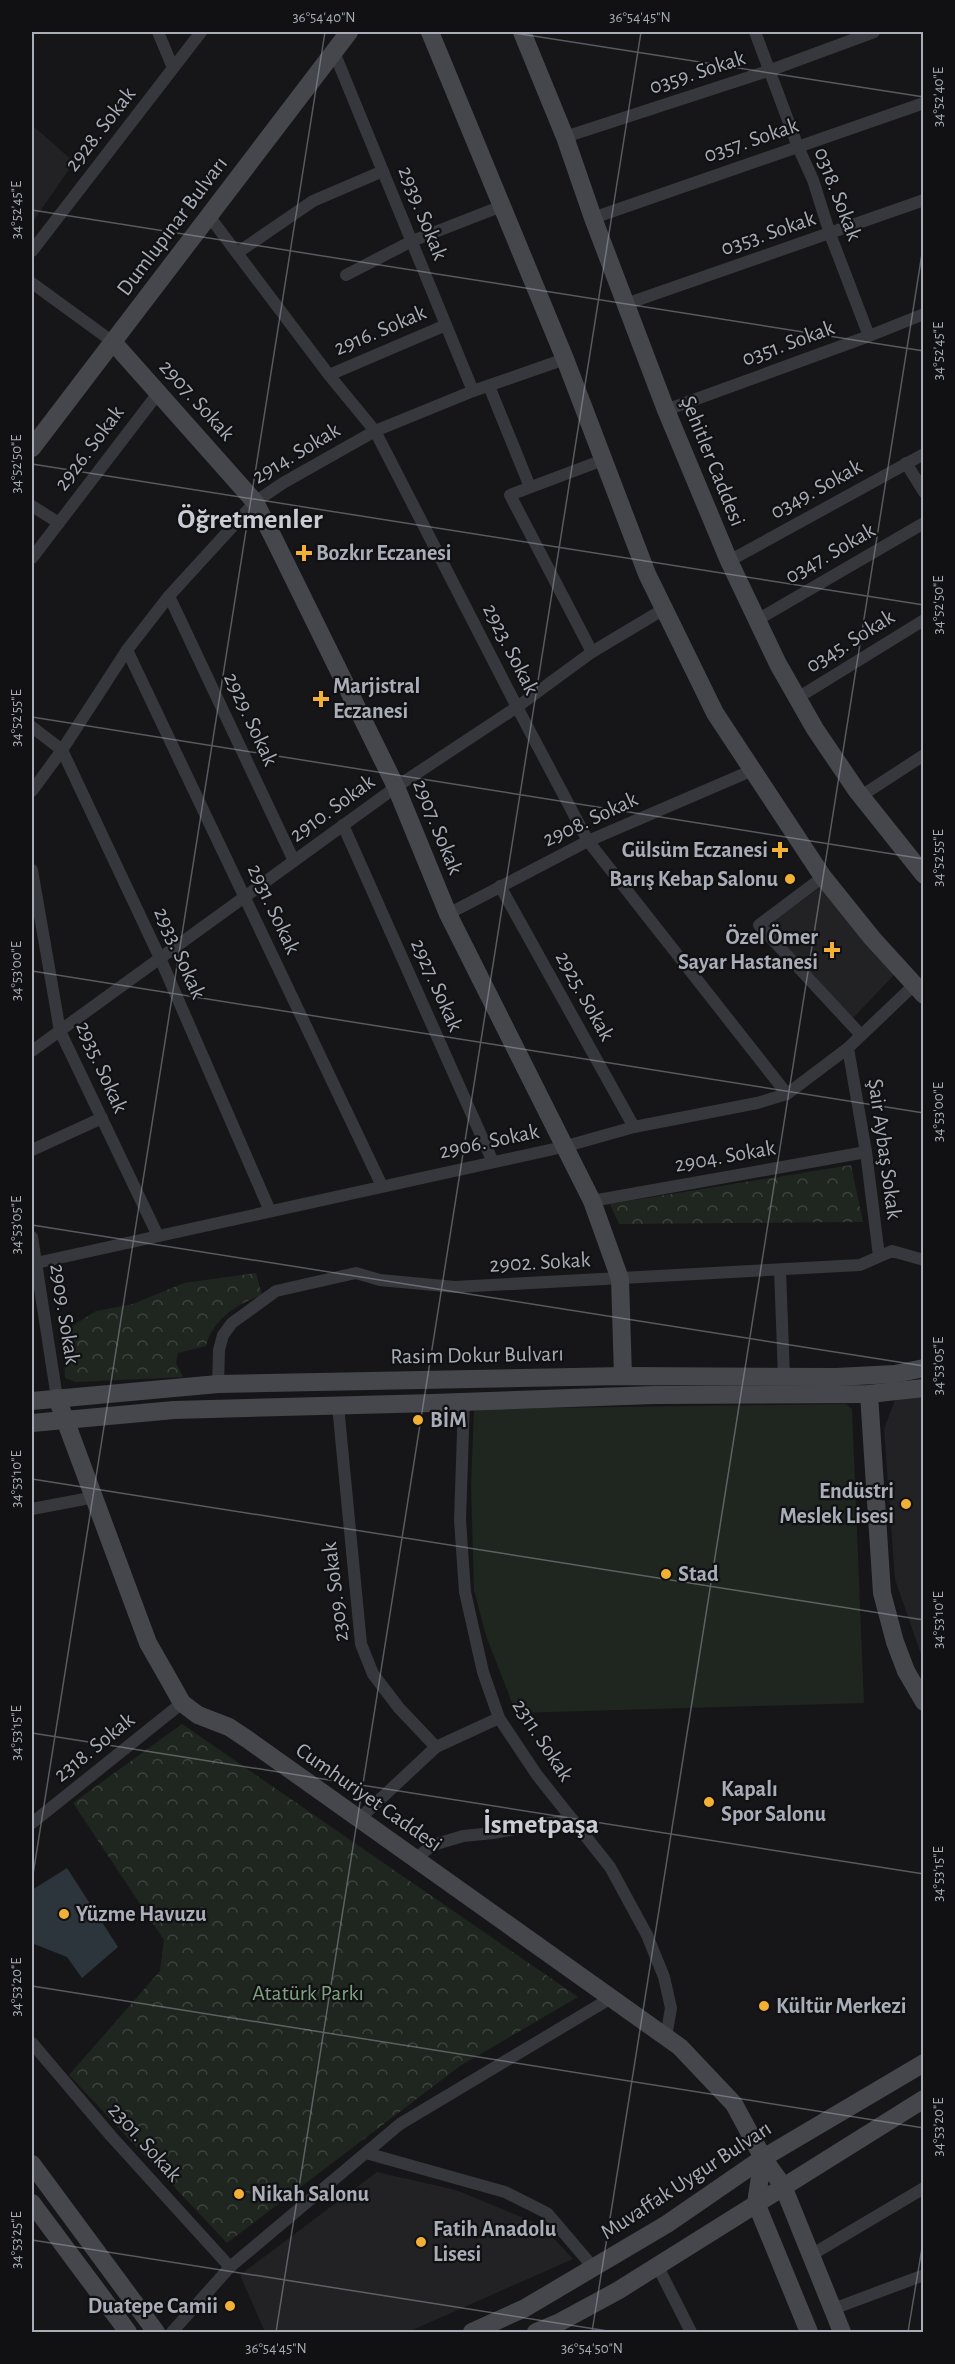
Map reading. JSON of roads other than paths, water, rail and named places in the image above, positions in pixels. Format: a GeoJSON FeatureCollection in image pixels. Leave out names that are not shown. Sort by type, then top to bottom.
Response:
{"type":"FeatureCollection","features":[{"type":"Feature","properties":{"kind":"street"},"geometry":{"type":"LineString","coordinates":[[158,32],[174,68]]}},
{"type":"Feature","properties":{"kind":"street","name":"2928. Sokak"},"geometry":{"type":"LineString","coordinates":[[32,251],[201,32]]}},
{"type":"Feature","properties":{"kind":"street","name":"Dumlupınar Bulvarı"},"geometry":{"type":"LineString","coordinates":[[32,448],[350,32]]}},
{"type":"Feature","properties":{"kind":"street"},"geometry":{"type":"LineString","coordinates":[[430,32],[565,359],[647,574],[715,713],[823,877],[872,938],[919,990]]}},
{"type":"Feature","properties":{"kind":"street","name":"Şehitler Caddesi"},"geometry":{"type":"LineString","coordinates":[[522,32],[565,137],[593,218],[666,410],[729,561],[778,664],[815,729],[861,796],[920,865]]}},
{"type":"Feature","properties":{"kind":"street","name":"0318. Sokak"},"geometry":{"type":"LineString","coordinates":[[755,32],[798,147],[813,180],[830,234],[869,336]]}},
{"type":"Feature","properties":{"kind":"street","name":"0359. Sokak"},"geometry":{"type":"LineString","coordinates":[[565,137],[771,70],[874,32]]}},
{"type":"Feature","properties":{"kind":"street","name":"2939. Sokak"},"geometry":{"type":"LineString","coordinates":[[334,52],[473,392]]}},
{"type":"Feature","properties":{"kind":"street","name":"0357. Sokak"},"geometry":{"type":"LineString","coordinates":[[593,218],[924,103]]}},
{"type":"Feature","properties":{"kind":"street"},"geometry":{"type":"LineString","coordinates":[[237,253],[313,201],[383,171]]}},
{"type":"Feature","properties":{"kind":"street","name":"0353. Sokak"},"geometry":{"type":"LineString","coordinates":[[626,304],[924,200]]}},
{"type":"Feature","properties":{"kind":"street"},"geometry":{"type":"LineString","coordinates":[[346,275],[412,241],[502,206]]}},
{"type":"Feature","properties":{"kind":"street","name":"2923. Sokak"},"geometry":{"type":"LineString","coordinates":[[209,216],[329,375],[375,431],[588,841],[787,1094]]}},
{"type":"Feature","properties":{"kind":"street"},"geometry":{"type":"LineString","coordinates":[[32,283],[113,342]]}},
{"type":"Feature","properties":{"kind":"street","name":"0351. Sokak"},"geometry":{"type":"LineString","coordinates":[[666,410],[924,314]]}},
{"type":"Feature","properties":{"kind":"street","name":"2916. Sokak"},"geometry":{"type":"LineString","coordinates":[[329,375],[446,325]]}},
{"type":"Feature","properties":{"kind":"street","name":"2907. Sokak"},"geometry":{"type":"LineString","coordinates":[[113,342],[255,502],[396,787],[448,914],[592,1201],[620,1279],[623,1376]]}},
{"type":"Feature","properties":{"kind":"street","name":"2914. Sokak"},"geometry":{"type":"LineString","coordinates":[[32,792],[127,650],[169,596],[255,502],[283,483],[375,431],[565,359]]}},
{"type":"Feature","properties":{"kind":"street"},"geometry":{"type":"LineString","coordinates":[[489,386],[530,487]]}},
{"type":"Feature","properties":{"kind":"street","name":"2926. Sokak"},"geometry":{"type":"LineString","coordinates":[[32,558],[159,392]]}},
{"type":"Feature","properties":{"kind":"street","name":"0349. Sokak"},"geometry":{"type":"LineString","coordinates":[[729,561],[924,454]]}},
{"type":"Feature","properties":{"kind":"street"},"geometry":{"type":"LineString","coordinates":[[592,652],[510,495],[603,460]]}},
{"type":"Feature","properties":{"kind":"street"},"geometry":{"type":"LineString","coordinates":[[906,463],[924,492]]}},
{"type":"Feature","properties":{"kind":"street"},"geometry":{"type":"LineString","coordinates":[[32,506],[59,523]]}},
{"type":"Feature","properties":{"kind":"street","name":"0347. Sokak"},"geometry":{"type":"LineString","coordinates":[[757,620],[924,523]]}},
{"type":"Feature","properties":{"kind":"street","name":"2929. Sokak"},"geometry":{"type":"LineString","coordinates":[[169,596],[294,861]]}},
{"type":"Feature","properties":{"kind":"street","name":"2910. Sokak"},"geometry":{"type":"LineString","coordinates":[[32,1052],[396,787],[517,707],[592,652],[664,609]]}},
{"type":"Feature","properties":{"kind":"street","name":"0345. Sokak"},"geometry":{"type":"LineString","coordinates":[[799,698],[924,620]]}},
{"type":"Feature","properties":{"kind":"street","name":"2931. Sokak"},"geometry":{"type":"LineString","coordinates":[[127,650],[382,1186]]}},
{"type":"Feature","properties":{"kind":"street","name":"2933. Sokak"},"geometry":{"type":"LineString","coordinates":[[32,727],[62,750],[160,958],[270,1211]]}},
{"type":"Feature","properties":{"kind":"street"},"geometry":{"type":"LineString","coordinates":[[861,796],[924,755]]}},
{"type":"Feature","properties":{"kind":"street","name":"2908. Sokak"},"geometry":{"type":"LineString","coordinates":[[448,914],[588,841],[753,770]]}},
{"type":"Feature","properties":{"kind":"street","name":"2927. Sokak"},"geometry":{"type":"LineString","coordinates":[[343,825],[493,1162]]}},
{"type":"Feature","properties":{"kind":"street","name":"2935. Sokak"},"geometry":{"type":"LineString","coordinates":[[32,870],[60,1031],[158,1236]]}},
{"type":"Feature","properties":{"kind":"street"},"geometry":{"type":"LineString","coordinates":[[823,877],[759,925],[861,1035]]}},
{"type":"Feature","properties":{"kind":"street","name":"2925. Sokak"},"geometry":{"type":"LineString","coordinates":[[500,886],[634,1127]]}},
{"type":"Feature","properties":{"kind":"street","name":"2906. Sokak"},"geometry":{"type":"LineString","coordinates":[[36,1263],[563,1147],[634,1127],[757,1103],[787,1094],[919,990]]}},
{"type":"Feature","properties":{"kind":"street","name":"Şair Aybaş Sokak"},"geometry":{"type":"LineString","coordinates":[[848,1048],[866,1152],[879,1256]]}},
{"type":"Feature","properties":{"kind":"street"},"geometry":{"type":"LineString","coordinates":[[32,1150],[102,1118]]}},
{"type":"Feature","properties":{"kind":"street","name":"2904. Sokak"},"geometry":{"type":"LineString","coordinates":[[592,1201],[866,1152]]}},
{"type":"Feature","properties":{"kind":"street","name":"2909. Sokak"},"geometry":{"type":"LineString","coordinates":[[32,1237],[57,1398]]}},
{"type":"Feature","properties":{"kind":"street","name":"2902. Sokak"},"geometry":{"type":"LineString","coordinates":[[218,1384],[219,1350],[223,1335],[232,1323],[276,1291],[356,1273],[380,1280],[455,1287],[860,1265],[892,1251],[924,1260]]}},
{"type":"Feature","properties":{"kind":"street"},"geometry":{"type":"LineString","coordinates":[[780,1270],[784,1377]]}},
{"type":"Feature","properties":{"kind":"street","name":"Rasim Dokur Bulvarı"},"geometry":{"type":"LineString","coordinates":[[32,1401],[218,1384],[623,1376],[784,1377],[896,1374],[924,1368]]}},
{"type":"Feature","properties":{"kind":"street"},"geometry":{"type":"LineString","coordinates":[[32,1423],[174,1410],[654,1395],[869,1394],[924,1388]]}},
{"type":"Feature","properties":{"kind":"street"},"geometry":{"type":"LineString","coordinates":[[869,1394],[882,1593],[895,1642],[906,1671],[924,1702]]}},
{"type":"Feature","properties":{"kind":"street","name":"Cumhuriyet Caddesi"},"geometry":{"type":"LineString","coordinates":[[57,1398],[148,1643],[182,1703],[198,1715],[229,1727],[680,2047],[734,2104],[763,2158],[783,2186],[842,2332]]}},
{"type":"Feature","properties":{"kind":"street","name":"2311. Sokak"},"geometry":{"type":"LineString","coordinates":[[464,1402],[460,1520],[465,1592],[483,1672],[499,1718],[537,1775],[610,1867],[647,1935],[664,1977],[671,2008],[666,2037]]}},
{"type":"Feature","properties":{"kind":"street","name":"2309. Sokak"},"geometry":{"type":"LineString","coordinates":[[339,1406],[361,1644],[373,1674],[399,1708],[436,1747]]}},
{"type":"Feature","properties":{"kind":"street"},"geometry":{"type":"LineString","coordinates":[[32,1509],[95,1497]]}},
{"type":"Feature","properties":{"kind":"street","name":"2318. Sokak"},"geometry":{"type":"LineString","coordinates":[[32,1823],[182,1703]]}},
{"type":"Feature","properties":{"kind":"street"},"geometry":{"type":"LineString","coordinates":[[359,1819],[436,1747],[499,1718]]}},
{"type":"Feature","properties":{"kind":"street"},"geometry":{"type":"LineString","coordinates":[[416,1859],[433,1845],[463,1836],[572,1819]]}},
{"type":"Feature","properties":{"kind":"street"},"geometry":{"type":"LineString","coordinates":[[172,2332],[230,2267],[400,2124],[611,1998]]}},
{"type":"Feature","properties":{"kind":"street","name":"2301. Sokak"},"geometry":{"type":"LineString","coordinates":[[32,2043],[111,2136],[230,2267]]}},
{"type":"Feature","properties":{"kind":"street","name":"Muvaffak Uygur Bulvarı"},"geometry":{"type":"LineString","coordinates":[[472,2332],[525,2308],[667,2224],[763,2158],[924,2063]]}},
{"type":"Feature","properties":{"kind":"street"},"geometry":{"type":"LineString","coordinates":[[536,2332],[560,2322],[619,2290],[924,2099]]}},
{"type":"Feature","properties":{"kind":"street"},"geometry":{"type":"LineString","coordinates":[[366,2153],[506,2192],[547,2213],[593,2267]]}},
{"type":"Feature","properties":{"kind":"street"},"geometry":{"type":"LineString","coordinates":[[763,2158],[756,2203],[809,2332]]}},
{"type":"Feature","properties":{"kind":"street"},"geometry":{"type":"LineString","coordinates":[[32,2164],[156,2332]]}},
{"type":"Feature","properties":{"kind":"street"},"geometry":{"type":"LineString","coordinates":[[811,2255],[924,2188]]}},
{"type":"Feature","properties":{"kind":"street"},"geometry":{"type":"LineString","coordinates":[[32,2203],[128,2332]]}},
{"type":"Feature","properties":{"kind":"street"},"geometry":{"type":"LineString","coordinates":[[657,2265],[691,2332]]}},
{"type":"Feature","properties":{"kind":"street"},"geometry":{"type":"LineString","coordinates":[[833,2309],[924,2275]]}},
{"type":"Feature","properties":{"kind":"place","name":"Bozkır Eczanesi"},"geometry":{"type":"Point","coordinates":[304,553]}},
{"type":"Feature","properties":{"kind":"place","name":"Marjistral Eczanesi"},"geometry":{"type":"Point","coordinates":[321,699]}},
{"type":"Feature","properties":{"kind":"place","name":"Gülsüm Eczanesi"},"geometry":{"type":"Point","coordinates":[780,850]}},
{"type":"Feature","properties":{"kind":"place","name":"Barış Kebap Salonu"},"geometry":{"type":"Point","coordinates":[790,879]}},
{"type":"Feature","properties":{"kind":"place","name":"Özel Ömer Sayar Hastanesi"},"geometry":{"type":"Point","coordinates":[832,950]}},
{"type":"Feature","properties":{"kind":"place","name":"BİM"},"geometry":{"type":"Point","coordinates":[418,1420]}},
{"type":"Feature","properties":{"kind":"place","name":"Endüstri Meslek Lisesi"},"geometry":{"type":"Point","coordinates":[906,1504]}},
{"type":"Feature","properties":{"kind":"place","name":"Stad"},"geometry":{"type":"Point","coordinates":[666,1574]}},
{"type":"Feature","properties":{"kind":"place","name":"Kapalı Spor Salonu"},"geometry":{"type":"Point","coordinates":[709,1802]}},
{"type":"Feature","properties":{"kind":"place","name":"Yüzme Havuzu"},"geometry":{"type":"Point","coordinates":[64,1914]}},
{"type":"Feature","properties":{"kind":"place","name":"Kültür Merkezi"},"geometry":{"type":"Point","coordinates":[764,2006]}},
{"type":"Feature","properties":{"kind":"place","name":"Nikah Salonu"},"geometry":{"type":"Point","coordinates":[239,2194]}},
{"type":"Feature","properties":{"kind":"place","name":"Fatih Anadolu Lisesi"},"geometry":{"type":"Point","coordinates":[421,2242]}},
{"type":"Feature","properties":{"kind":"place","name":"Duatepe Camii"},"geometry":{"type":"Point","coordinates":[230,2306]}},
{"type":"Feature","properties":{"kind":"district","name":"Öğretmenler"},"geometry":{"type":"Point","coordinates":[250,520]}},
{"type":"Feature","properties":{"kind":"district","name":"İsmetpaşa"},"geometry":{"type":"Point","coordinates":[541,1825]}},
{"type":"Feature","properties":{"kind":"park label","name":"Atatürk Parkı"},"geometry":{"type":"Point","coordinates":[308,1993]}}]}
